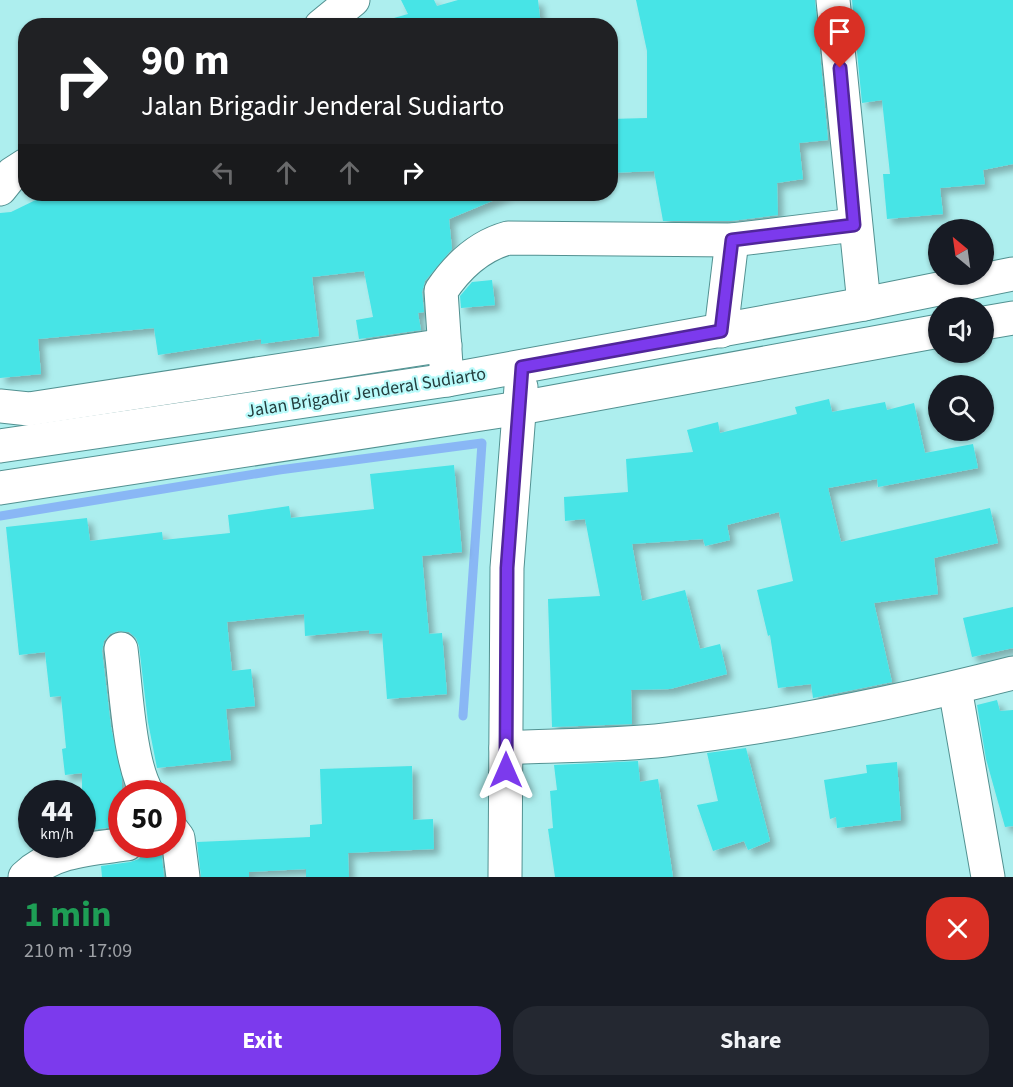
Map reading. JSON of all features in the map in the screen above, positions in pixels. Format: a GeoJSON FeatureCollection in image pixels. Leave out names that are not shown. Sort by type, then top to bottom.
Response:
{"type":"FeatureCollection","features":[{"type":"Feature","properties":{"kind":"main road"},"geometry":{"type":"LineString","coordinates":[[331,18],[353,0]]}},
{"type":"Feature","properties":{"kind":"main road"},"geometry":{"type":"LineString","coordinates":[[833,0],[854,225],[864,304]]}},
{"type":"Feature","properties":{"kind":"main road"},"geometry":{"type":"LineString","coordinates":[[0,189],[18,170]]}},
{"type":"Feature","properties":{"kind":"main road"},"geometry":{"type":"LineString","coordinates":[[447,380],[441,291],[466,260],[496,242],[508,238],[732,240],[854,225]]}},
{"type":"Feature","properties":{"kind":"main road"},"geometry":{"type":"LineString","coordinates":[[721,331],[732,240]]}},
{"type":"Feature","properties":{"kind":"main road","name":"Jalan Brigadir Jenderal Sudiarto"},"geometry":{"type":"LineString","coordinates":[[0,446],[447,380],[721,331],[1013,274]]}},
{"type":"Feature","properties":{"kind":"main road"},"geometry":{"type":"LineString","coordinates":[[994,321],[1013,318]]}},
{"type":"Feature","properties":{"kind":"main road"},"geometry":{"type":"LineString","coordinates":[[0,489],[520,408],[928,333]]}},
{"type":"Feature","properties":{"kind":"main road"},"geometry":{"type":"LineString","coordinates":[[0,406],[29,409],[445,345]]}},
{"type":"Feature","properties":{"kind":"main road"},"geometry":{"type":"LineString","coordinates":[[505,877],[507,568],[522,367]]}},
{"type":"Feature","properties":{"kind":"main road"},"geometry":{"type":"LineString","coordinates":[[121,649],[132,737],[140,780]]}},
{"type":"Feature","properties":{"kind":"main road"},"geometry":{"type":"LineString","coordinates":[[506,748],[664,740],[805,717],[955,688],[1013,673]]}},
{"type":"Feature","properties":{"kind":"main road"},"geometry":{"type":"LineString","coordinates":[[955,688],[988,877]]}},
{"type":"Feature","properties":{"kind":"main road"},"geometry":{"type":"LineString","coordinates":[[25,877],[46,860],[70,852],[108,847]]}},
{"type":"Feature","properties":{"kind":"main road"},"geometry":{"type":"LineString","coordinates":[[179,858],[183,877]]}},
{"type":"Feature","properties":{"kind":"building"},"geometry":{"type":"Polygon","coordinates":[[[401,0],[434,0],[437,6],[458,0],[538,0],[540,18],[394,18],[408,14],[401,0]]]}},
{"type":"Feature","properties":{"kind":"building"},"geometry":{"type":"Polygon","coordinates":[[[636,0],[815,0],[828,140],[799,143],[803,179],[777,183],[778,215],[731,221],[663,221],[654,171],[618,173],[618,119],[647,118],[647,51],[636,0]]]}},
{"type":"Feature","properties":{"kind":"building"},"geometry":{"type":"Polygon","coordinates":[[[852,0],[1013,0],[1013,164],[983,170],[985,184],[940,188],[943,214],[887,219],[883,174],[890,174],[882,100],[862,103],[852,0]]]}},
{"type":"Feature","properties":{"kind":"building"},"geometry":{"type":"Polygon","coordinates":[[[34,201],[492,201],[449,219],[452,249],[425,281],[422,292],[424,312],[418,313],[421,330],[359,339],[356,320],[373,317],[364,271],[312,277],[319,336],[261,344],[261,339],[158,355],[154,328],[38,339],[41,374],[0,378],[0,213],[11,212],[34,201]]]}},
{"type":"Feature","properties":{"kind":"building"},"geometry":{"type":"Polygon","coordinates":[[[492,280],[495,305],[461,308],[460,296],[472,282],[492,280]]]}},
{"type":"Feature","properties":{"kind":"building"},"geometry":{"type":"Polygon","coordinates":[[[829,399],[832,412],[885,402],[887,410],[914,403],[925,453],[973,444],[978,468],[878,487],[877,479],[828,488],[841,542],[990,508],[998,543],[934,558],[938,594],[874,603],[892,682],[813,698],[811,684],[778,688],[770,635],[768,636],[757,590],[793,581],[779,512],[727,525],[730,540],[705,546],[703,539],[632,544],[642,601],[685,590],[700,649],[720,644],[727,674],[670,689],[631,690],[632,724],[552,727],[548,599],[600,596],[585,519],[565,521],[564,497],[628,492],[626,459],[693,452],[687,430],[718,422],[720,433],[797,414],[795,407],[829,399]]]}},
{"type":"Feature","properties":{"kind":"building"},"geometry":{"type":"Polygon","coordinates":[[[454,465],[462,552],[422,556],[429,634],[442,633],[447,694],[387,699],[382,633],[369,634],[369,630],[305,636],[304,614],[227,622],[232,671],[251,669],[255,706],[226,709],[231,760],[157,768],[148,722],[139,646],[136,638],[129,632],[118,631],[110,634],[104,641],[102,651],[111,727],[122,780],[108,780],[108,828],[96,829],[96,780],[82,780],[82,773],[65,775],[62,749],[66,748],[61,696],[50,697],[45,652],[19,655],[6,527],[87,518],[90,541],[162,532],[163,540],[230,533],[228,515],[289,506],[291,518],[374,509],[370,474],[454,465]]]}},
{"type":"Feature","properties":{"kind":"building"},"geometry":{"type":"Polygon","coordinates":[[[1013,607],[1013,648],[972,657],[963,618],[1013,607]]]}},
{"type":"Feature","properties":{"kind":"building"},"geometry":{"type":"Polygon","coordinates":[[[997,700],[1000,711],[1013,710],[1013,826],[1005,827],[986,759],[977,705],[997,700]]]}},
{"type":"Feature","properties":{"kind":"building"},"geometry":{"type":"Polygon","coordinates":[[[746,748],[770,841],[748,850],[744,841],[713,851],[697,805],[718,801],[707,753],[746,748]]]}},
{"type":"Feature","properties":{"kind":"building"},"geometry":{"type":"Polygon","coordinates":[[[638,761],[640,782],[658,779],[673,877],[555,877],[548,829],[553,828],[550,791],[557,790],[554,765],[638,761]]]}},
{"type":"Feature","properties":{"kind":"building"},"geometry":{"type":"Polygon","coordinates":[[[897,762],[901,820],[837,828],[836,817],[830,819],[824,780],[867,773],[866,765],[897,762]]]}},
{"type":"Feature","properties":{"kind":"building"},"geometry":{"type":"Polygon","coordinates":[[[412,766],[413,820],[433,819],[434,849],[348,853],[349,877],[306,877],[306,869],[249,872],[249,877],[201,877],[197,842],[310,837],[310,825],[322,824],[320,769],[412,766]]]}},
{"type":"Feature","properties":{"kind":"building"},"geometry":{"type":"Polygon","coordinates":[[[162,858],[164,877],[102,877],[101,866],[139,859],[162,858]]]}},
{"type":"Feature","properties":{"kind":"waterway"},"geometry":{"type":"LineString","coordinates":[[0,516],[279,470],[482,443],[463,716]]}},
{"type":"Feature","properties":{"kind":"route"},"geometry":{"type":"LineString","coordinates":[[506,770],[507,568],[522,367],[721,331],[732,240],[854,225],[840,68]]}}]}
